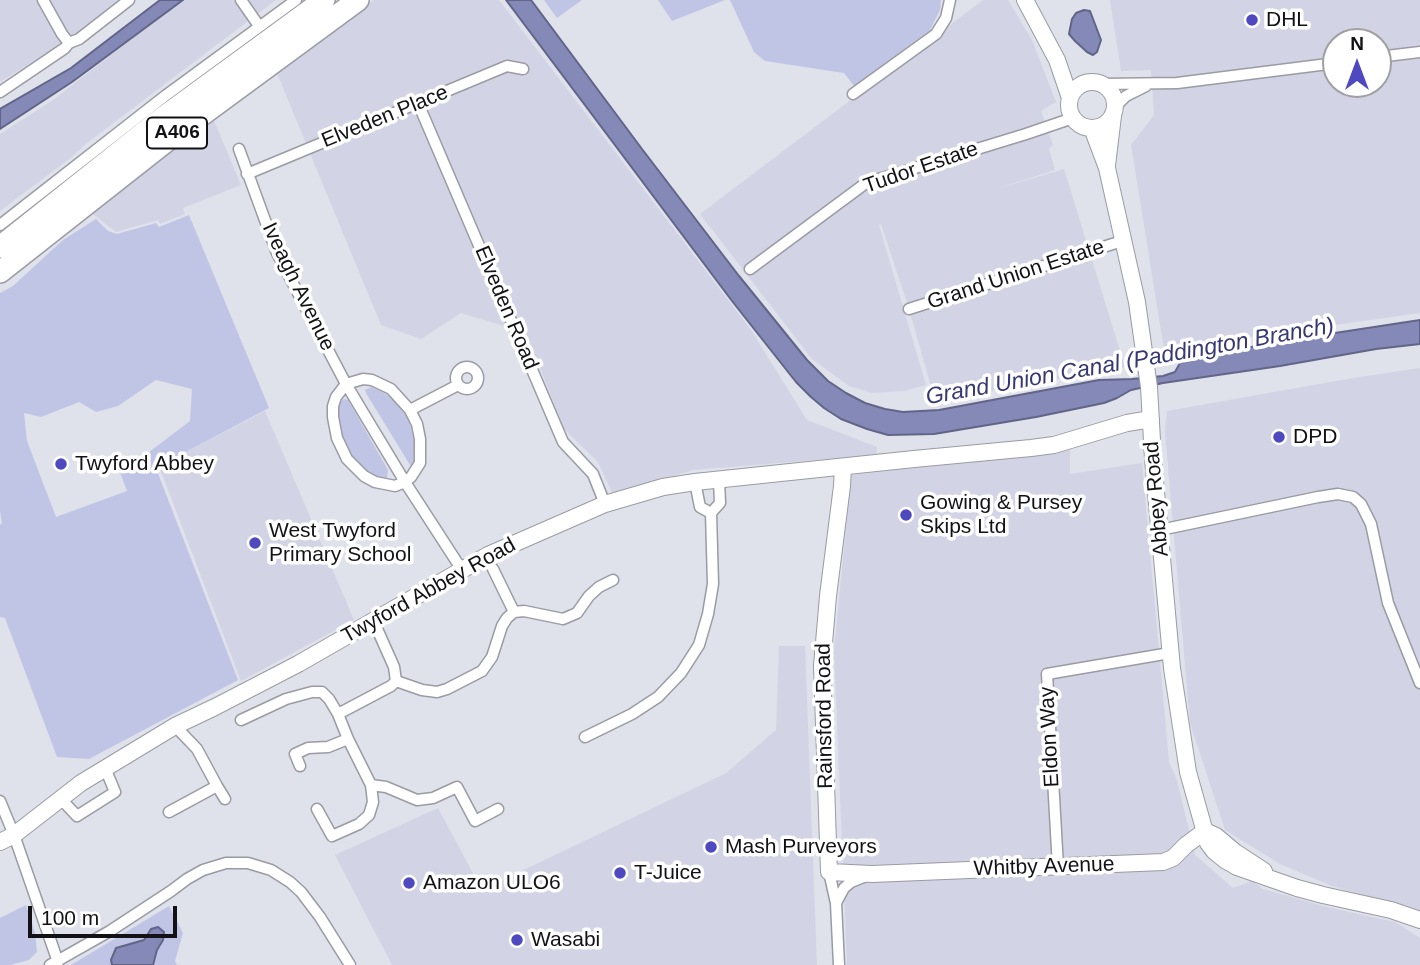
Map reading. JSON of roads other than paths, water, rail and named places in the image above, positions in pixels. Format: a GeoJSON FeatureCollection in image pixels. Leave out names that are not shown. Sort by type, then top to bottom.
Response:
{"type":"FeatureCollection","features":[{"type":"Feature","properties":{"kind":"highway","name":"A406"},"geometry":{"type":"LineString","coordinates":[[0,247],[157,122],[324,0]]}},
{"type":"Feature","properties":{"kind":"highway","name":"A406"},"geometry":{"type":"LineString","coordinates":[[0,272],[169,139],[358,0]]}},
{"type":"Feature","properties":{"kind":"street"},"geometry":{"type":"LineString","coordinates":[[43,0],[69,43]]}},
{"type":"Feature","properties":{"kind":"street"},"geometry":{"type":"LineString","coordinates":[[0,92],[69,43],[79,39],[130,0]]}},
{"type":"Feature","properties":{"kind":"street"},"geometry":{"type":"LineString","coordinates":[[241,0],[260,26]]}},
{"type":"Feature","properties":{"kind":"street"},"geometry":{"type":"LineString","coordinates":[[0,225],[78,163],[296,0]]}},
{"type":"Feature","properties":{"kind":"street"},"geometry":{"type":"LineString","coordinates":[[853,94],[936,34],[946,18],[950,0]]}},
{"type":"Feature","properties":{"kind":"street"},"geometry":{"type":"LineString","coordinates":[[1025,0],[1057,60],[1070,98],[1069,110],[1078,124],[1092,128],[1101,126],[1126,96],[1152,84]]}},
{"type":"Feature","properties":{"kind":"street"},"geometry":{"type":"LineString","coordinates":[[1392,55],[1420,52]]}},
{"type":"Feature","properties":{"kind":"street"},"geometry":{"type":"LineString","coordinates":[[1057,60],[1114,95],[1114,113]]}},
{"type":"Feature","properties":{"kind":"street"},"geometry":{"type":"LineString","coordinates":[[1070,98],[1082,83],[1152,84],[1322,65]]}},
{"type":"Feature","properties":{"kind":"street","name":"Elveden Place"},"geometry":{"type":"LineString","coordinates":[[247,174],[507,66],[523,69]]}},
{"type":"Feature","properties":{"kind":"street","name":"Elveden Road"},"geometry":{"type":"LineString","coordinates":[[418,103],[563,442],[593,474],[605,504]]}},
{"type":"Feature","properties":{"kind":"street","name":"Abbey Road"},"geometry":{"type":"LineString","coordinates":[[1107,168],[1114,113]]}},
{"type":"Feature","properties":{"kind":"street","name":"Tudor Estate"},"geometry":{"type":"LineString","coordinates":[[750,269],[866,183],[1073,118]]}},
{"type":"Feature","properties":{"kind":"street","name":"Abbey Road"},"geometry":{"type":"LineString","coordinates":[[1092,128],[1107,168],[1137,302],[1150,400],[1170,653],[1188,772],[1208,843],[1214,851],[1237,867],[1297,888],[1391,910],[1420,920]]}},
{"type":"Feature","properties":{"kind":"street","name":"Iveagh Avenue"},"geometry":{"type":"LineString","coordinates":[[239,149],[277,253],[346,384],[462,570]]}},
{"type":"Feature","properties":{"kind":"street","name":"Grand Union Estate"},"geometry":{"type":"LineString","coordinates":[[909,309],[1122,241]]}},
{"type":"Feature","properties":{"kind":"street"},"geometry":{"type":"LineString","coordinates":[[363,379],[381,383],[391,389],[410,410],[418,432],[421,452],[416,471],[405,482],[395,486],[364,477],[341,449],[334,428],[333,406],[336,397],[346,384],[363,379]]}},
{"type":"Feature","properties":{"kind":"street"},"geometry":{"type":"LineString","coordinates":[[410,410],[458,385]]}},
{"type":"Feature","properties":{"kind":"street","name":"Twyford Abbey Road"},"geometry":{"type":"LineString","coordinates":[[7,838],[105,768],[175,726],[298,664],[488,555],[605,504],[663,487],[695,482],[1031,449],[1151,419]]}},
{"type":"Feature","properties":{"kind":"street","name":"Rainsford Road"},"geometry":{"type":"LineString","coordinates":[[839,965],[836,903],[829,872],[822,666],[843,467]]}},
{"type":"Feature","properties":{"kind":"street"},"geometry":{"type":"LineString","coordinates":[[585,737],[632,715],[658,697],[681,673],[699,645],[713,584],[711,513],[720,503],[719,480]]}},
{"type":"Feature","properties":{"kind":"street"},"geometry":{"type":"LineString","coordinates":[[695,482],[700,507],[711,513]]}},
{"type":"Feature","properties":{"kind":"street"},"geometry":{"type":"LineString","coordinates":[[1160,530],[1318,497],[1338,494],[1353,497],[1361,503],[1371,524],[1388,603],[1420,684]]}},
{"type":"Feature","properties":{"kind":"street"},"geometry":{"type":"LineString","coordinates":[[493,569],[514,612]]}},
{"type":"Feature","properties":{"kind":"street"},"geometry":{"type":"LineString","coordinates":[[396,681],[422,690],[447,690],[482,671],[492,657],[502,626],[514,612],[524,611],[563,618],[577,613],[589,596],[613,580]]}},
{"type":"Feature","properties":{"kind":"street"},"geometry":{"type":"LineString","coordinates":[[374,621],[394,667],[396,681]]}},
{"type":"Feature","properties":{"kind":"street","name":"Eldon Way"},"geometry":{"type":"LineString","coordinates":[[1058,867],[1047,674],[1170,653]]}},
{"type":"Feature","properties":{"kind":"street"},"geometry":{"type":"LineString","coordinates":[[338,714],[396,681]]}},
{"type":"Feature","properties":{"kind":"street"},"geometry":{"type":"LineString","coordinates":[[241,720],[286,699],[312,692],[322,692],[329,699],[371,785],[373,802],[369,815],[334,841],[317,809]]}},
{"type":"Feature","properties":{"kind":"street"},"geometry":{"type":"LineString","coordinates":[[175,726],[197,750],[225,799]]}},
{"type":"Feature","properties":{"kind":"street"},"geometry":{"type":"LineString","coordinates":[[300,765],[295,754],[308,748],[328,747],[348,739]]}},
{"type":"Feature","properties":{"kind":"street"},"geometry":{"type":"LineString","coordinates":[[60,798],[76,816],[115,792],[105,768]]}},
{"type":"Feature","properties":{"kind":"street"},"geometry":{"type":"LineString","coordinates":[[451,774],[475,821],[498,809]]}},
{"type":"Feature","properties":{"kind":"street"},"geometry":{"type":"LineString","coordinates":[[371,785],[386,787],[417,800],[433,798],[457,787]]}},
{"type":"Feature","properties":{"kind":"street"},"geometry":{"type":"LineString","coordinates":[[169,812],[217,786]]}},
{"type":"Feature","properties":{"kind":"street"},"geometry":{"type":"LineString","coordinates":[[0,801],[7,838],[54,963],[110,931],[203,870],[226,863],[248,863],[271,870],[301,892],[350,965]]}},
{"type":"Feature","properties":{"kind":"street","name":"Whitby Avenue"},"geometry":{"type":"LineString","coordinates":[[829,872],[872,874],[1163,862],[1173,858],[1205,831]]}},
{"type":"Feature","properties":{"kind":"street","name":"Whitby Avenue"},"geometry":{"type":"LineString","coordinates":[[836,903],[844,888],[851,882],[872,874]]}},
{"type":"Feature","properties":{"kind":"place","name":"DHL"},"geometry":{"type":"Point","coordinates":[1252,20]}},
{"type":"Feature","properties":{"kind":"place","name":"DPD"},"geometry":{"type":"Point","coordinates":[1279,437]}},
{"type":"Feature","properties":{"kind":"place","name":"Twyford Abbey"},"geometry":{"type":"Point","coordinates":[61,464]}},
{"type":"Feature","properties":{"kind":"place","name":"Gowing & Pursey Skips Ltd"},"geometry":{"type":"Point","coordinates":[906,515]}},
{"type":"Feature","properties":{"kind":"place","name":"West Twyford Primary School"},"geometry":{"type":"Point","coordinates":[255,543]}},
{"type":"Feature","properties":{"kind":"place","name":"Mash Purveyors"},"geometry":{"type":"Point","coordinates":[711,847]}},
{"type":"Feature","properties":{"kind":"place","name":"T-Juice"},"geometry":{"type":"Point","coordinates":[620,873]}},
{"type":"Feature","properties":{"kind":"place","name":"Amazon ULO6"},"geometry":{"type":"Point","coordinates":[409,883]}},
{"type":"Feature","properties":{"kind":"place","name":"Wasabi"},"geometry":{"type":"Point","coordinates":[517,940]}},
{"type":"Feature","properties":{"kind":"water label","name":"Grand Union Canal (Paddington Branch)"},"geometry":{"type":"Point","coordinates":[1130,362]}}]}
